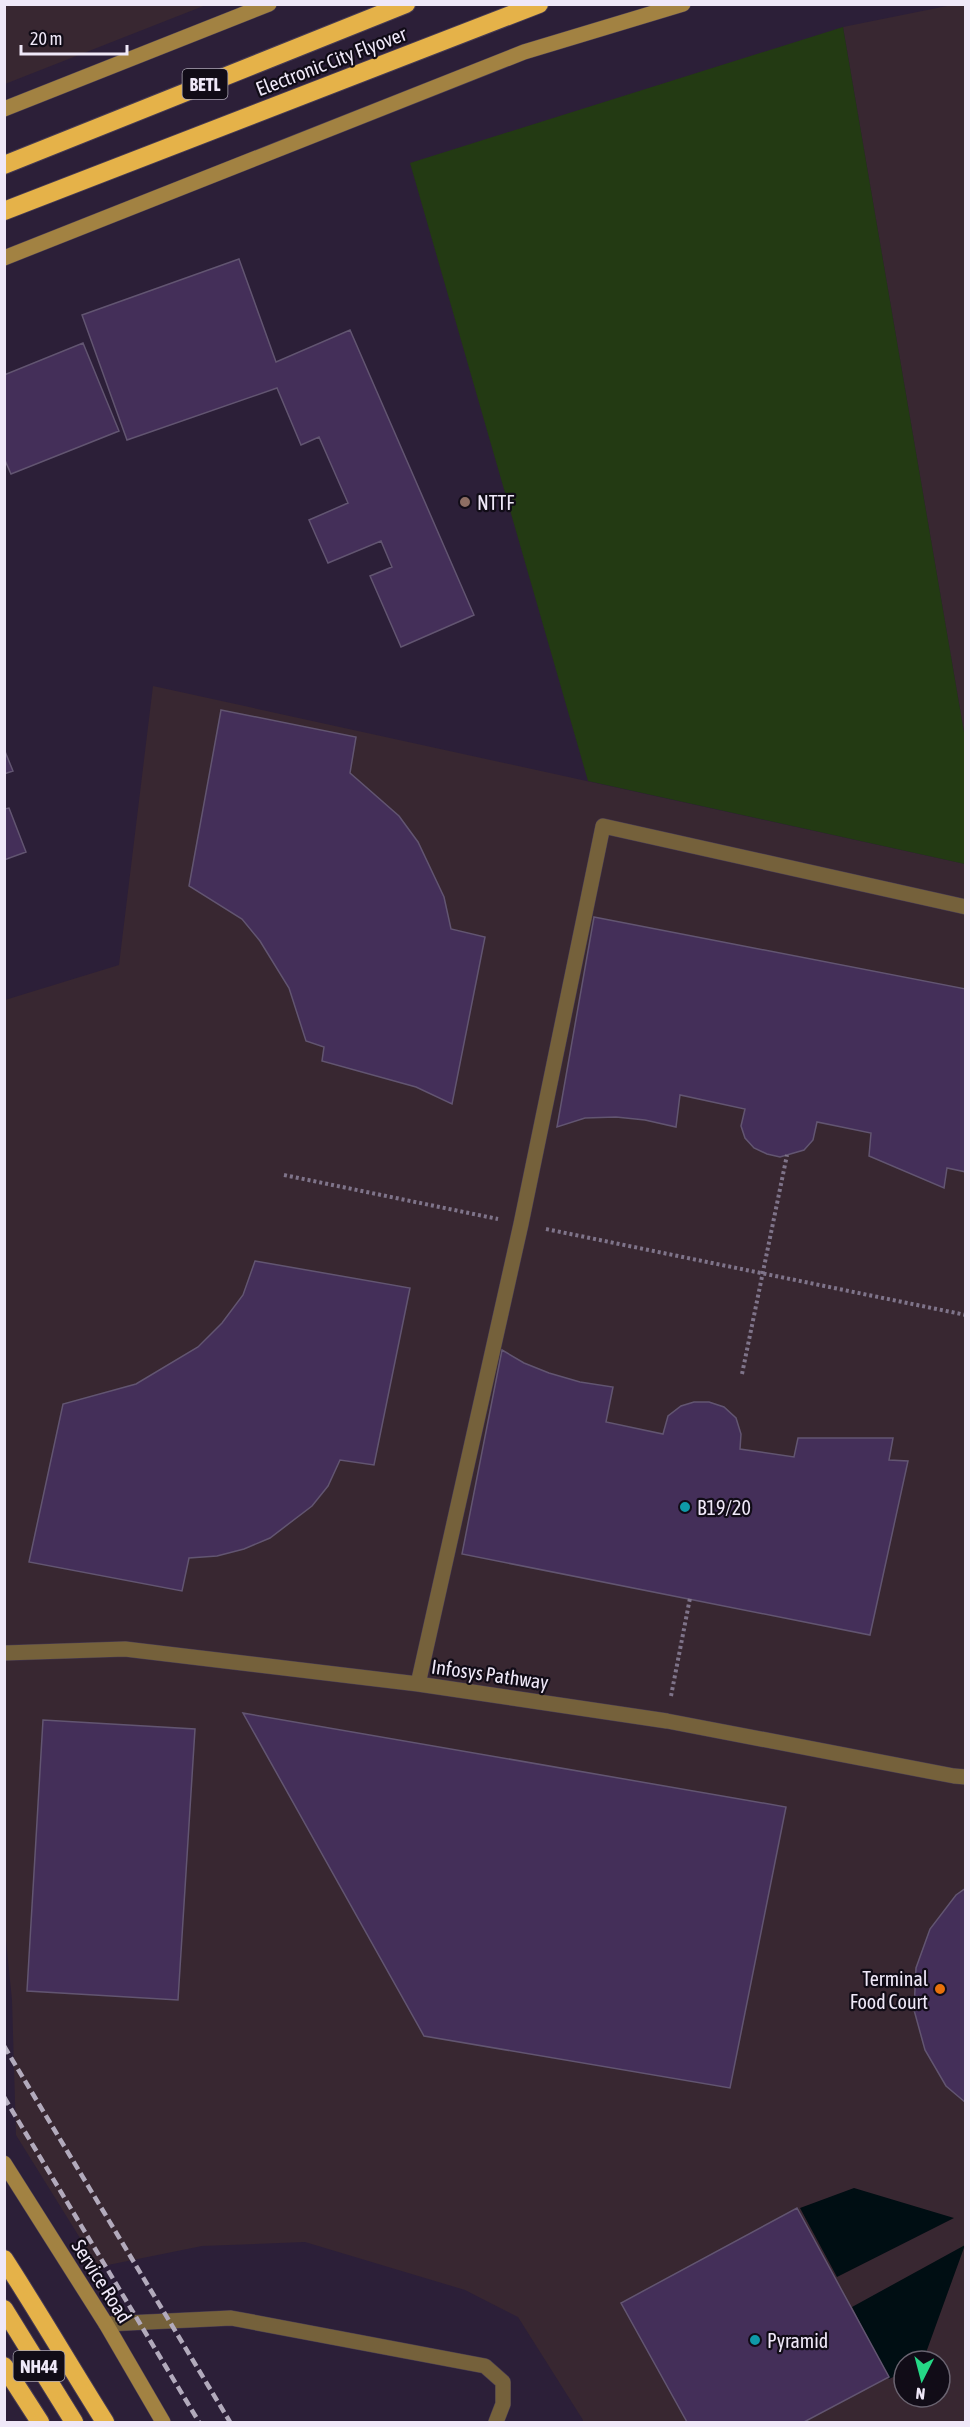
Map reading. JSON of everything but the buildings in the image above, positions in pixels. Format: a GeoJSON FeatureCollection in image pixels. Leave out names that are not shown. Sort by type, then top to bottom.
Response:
{"type":"FeatureCollection","features":[{"type":"Feature","properties":{"kind":"highway","name":"Electronic City Flyover"},"geometry":{"type":"LineString","coordinates":[[4,165],[406,4]]}},
{"type":"Feature","properties":{"kind":"highway","name":"Electronic City Flyover"},"geometry":{"type":"LineString","coordinates":[[4,211],[539,4]]}},
{"type":"Feature","properties":{"kind":"highway"},"geometry":{"type":"LineString","coordinates":[[4,2259],[58,2342],[105,2422]]}},
{"type":"Feature","properties":{"kind":"highway","name":"NH44"},"geometry":{"type":"LineString","coordinates":[[4,2309],[74,2422]]}},
{"type":"Feature","properties":{"kind":"highway"},"geometry":{"type":"LineString","coordinates":[[4,2366],[40,2422]]}},
{"type":"Feature","properties":{"kind":"street"},"geometry":{"type":"LineString","coordinates":[[4,109],[269,4]]}},
{"type":"Feature","properties":{"kind":"street"},"geometry":{"type":"LineString","coordinates":[[4,258],[524,52],[683,4]]}},
{"type":"Feature","properties":{"kind":"street"},"geometry":{"type":"LineString","coordinates":[[418,1684],[521,1224],[603,826],[966,908]]}},
{"type":"Feature","properties":{"kind":"street","name":"Infosys Pathway"},"geometry":{"type":"LineString","coordinates":[[4,1653],[125,1649],[418,1684],[667,1721],[966,1777]]}},
{"type":"Feature","properties":{"kind":"street","name":"Service Road"},"geometry":{"type":"LineString","coordinates":[[4,2163],[106,2324],[163,2422]]}},
{"type":"Feature","properties":{"kind":"street"},"geometry":{"type":"LineString","coordinates":[[106,2324],[231,2318],[485,2366],[502,2382],[503,2404],[496,2422]]}},
{"type":"Feature","properties":{"kind":"path"},"geometry":{"type":"LineString","coordinates":[[742,1374],[788,1155]]}},
{"type":"Feature","properties":{"kind":"path"},"geometry":{"type":"LineString","coordinates":[[284,1175],[966,1316]]}},
{"type":"Feature","properties":{"kind":"path"},"geometry":{"type":"LineString","coordinates":[[667,1721],[690,1598]]}},
{"type":"Feature","properties":{"kind":"shaded area"},"geometry":{"type":"Polygon","coordinates":[[[5,4],[206,4],[206,5],[5,84],[5,4]]]}},
{"type":"Feature","properties":{"kind":"shaded area"},"geometry":{"type":"Polygon","coordinates":[[[952,5],[965,5],[965,738],[843,27],[952,5]]]}},
{"type":"Feature","properties":{"kind":"shaded area"},"geometry":{"type":"Polygon","coordinates":[[[153,686],[965,864],[965,2422],[583,2422],[518,2317],[465,2290],[305,2242],[202,2246],[98,2267],[16,2135],[12,2000],[5,1931],[5,1000],[119,965],[153,686]]]}},
{"type":"Feature","properties":{"kind":"shaded area"},"geometry":{"type":"Polygon","coordinates":[[[854,2188],[954,2218],[837,2277],[800,2208],[854,2188]]]}},
{"type":"Feature","properties":{"kind":"shaded area"},"geometry":{"type":"Polygon","coordinates":[[[965,2245],[927,2349],[892,2349],[892,2378],[889,2379],[852,2307],[965,2245]]]}},
{"type":"Feature","properties":{"kind":"green space"},"geometry":{"type":"Polygon","coordinates":[[[843,27],[965,738],[965,864],[588,781],[410,163],[843,27]]]}},
{"type":"Feature","properties":{"kind":"railway"},"geometry":{"type":"LineString","coordinates":[[4,2046],[230,2422]]}},
{"type":"Feature","properties":{"kind":"railway"},"geometry":{"type":"LineString","coordinates":[[4,2097],[199,2422]]}},
{"type":"Feature","properties":{"kind":"place","name":"NTTF"},"geometry":{"type":"Point","coordinates":[465,502]}},
{"type":"Feature","properties":{"kind":"place","name":"B19/20"},"geometry":{"type":"Point","coordinates":[685,1507]}},
{"type":"Feature","properties":{"kind":"place","name":"Terminal Food Court"},"geometry":{"type":"Point","coordinates":[940,1989]}},
{"type":"Feature","properties":{"kind":"place","name":"Pyramid"},"geometry":{"type":"Point","coordinates":[755,2340]}}]}
